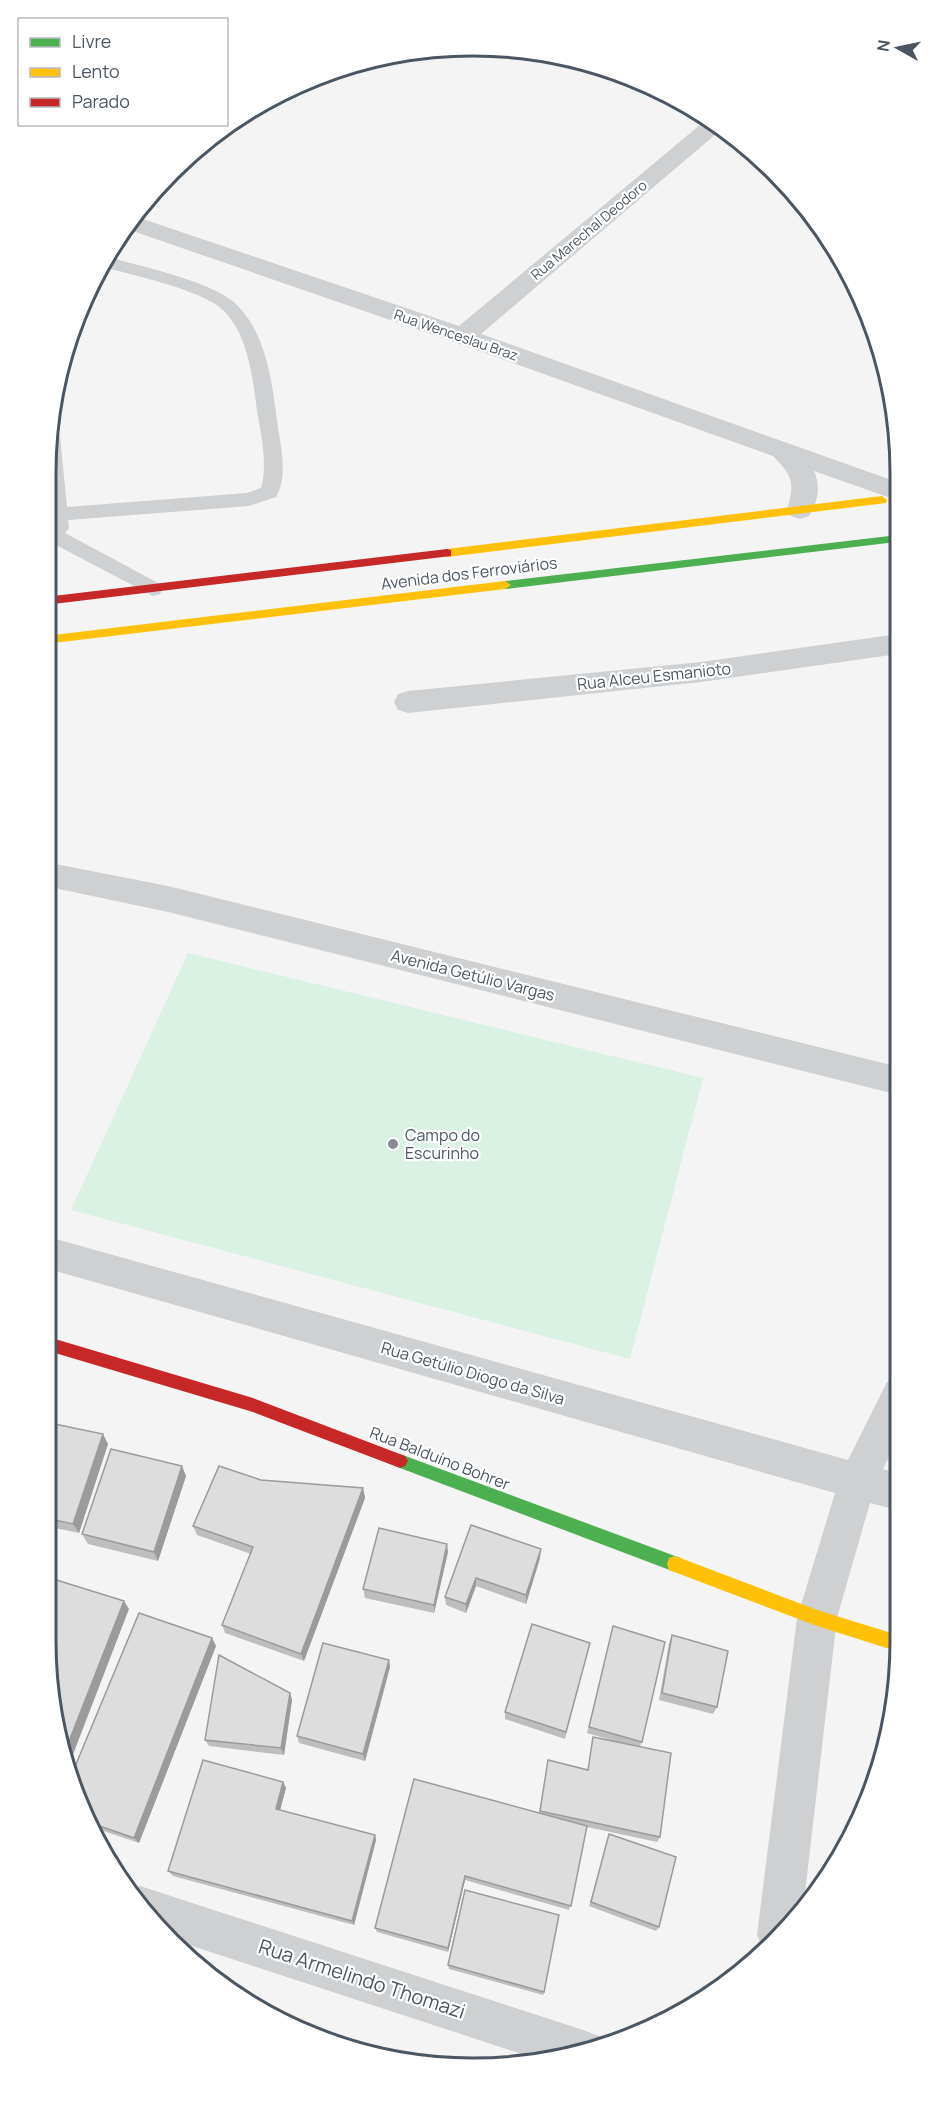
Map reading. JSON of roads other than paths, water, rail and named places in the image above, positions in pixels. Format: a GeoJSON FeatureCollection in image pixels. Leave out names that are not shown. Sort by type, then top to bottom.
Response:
{"type":"FeatureCollection","features":[{"type":"Feature","properties":{"kind":"main road","name":"Avenida dos Ferroviários"},"geometry":{"type":"LineString","coordinates":[[56,600],[800,510],[887,503]]}},
{"type":"Feature","properties":{"kind":"main road","name":"Avenida dos Ferroviários"},"geometry":{"type":"LineString","coordinates":[[56,639],[890,540]]}},
{"type":"Feature","properties":{"kind":"main road","name":"Rua Balduíno Bohrer"},"geometry":{"type":"LineString","coordinates":[[56,1346],[253,1405],[817,1618],[890,1641]]}},
{"type":"Feature","properties":{"kind":"street","name":"Rua Marechal Deodoro"},"geometry":{"type":"LineString","coordinates":[[463,336],[710,129]]}},
{"type":"Feature","properties":{"kind":"street","name":"Rua Wenceslau Braz"},"geometry":{"type":"LineString","coordinates":[[138,225],[463,336],[782,450],[887,503]]}},
{"type":"Feature","properties":{"kind":"street","name":"Rua Wenceslau Braz"},"geometry":{"type":"LineString","coordinates":[[782,450],[802,470],[807,489],[800,510]]}},
{"type":"Feature","properties":{"kind":"street","name":"Rua Alceu Esmanioto"},"geometry":{"type":"LineString","coordinates":[[408,702],[701,672],[890,645]]}},
{"type":"Feature","properties":{"kind":"street","name":"Avenida Getúlio Vargas"},"geometry":{"type":"LineString","coordinates":[[56,876],[168,898],[890,1079]]}},
{"type":"Feature","properties":{"kind":"street","name":"Rua Getúlio Diogo da Silva"},"geometry":{"type":"LineString","coordinates":[[56,1255],[890,1491]]}},
{"type":"Feature","properties":{"kind":"street"},"geometry":{"type":"LineString","coordinates":[[781,1922],[817,1618],[857,1482],[890,1414]]}},
{"type":"Feature","properties":{"kind":"street","name":"Rua Armelindo Thomazi"},"geometry":{"type":"LineString","coordinates":[[156,1911],[566,2046]]}},
{"type":"Feature","properties":{"kind":"lane"},"geometry":{"type":"LineString","coordinates":[[56,514],[249,499],[269,492],[274,477],[260,377],[247,331],[230,307],[204,293],[111,264]]}},
{"type":"Feature","properties":{"kind":"lane"},"geometry":{"type":"LineString","coordinates":[[56,541],[153,589]]}},
{"type":"Feature","properties":{"kind":"place","name":"Campo do Escurinho"},"geometry":{"type":"Point","coordinates":[393,1144]}}]}
